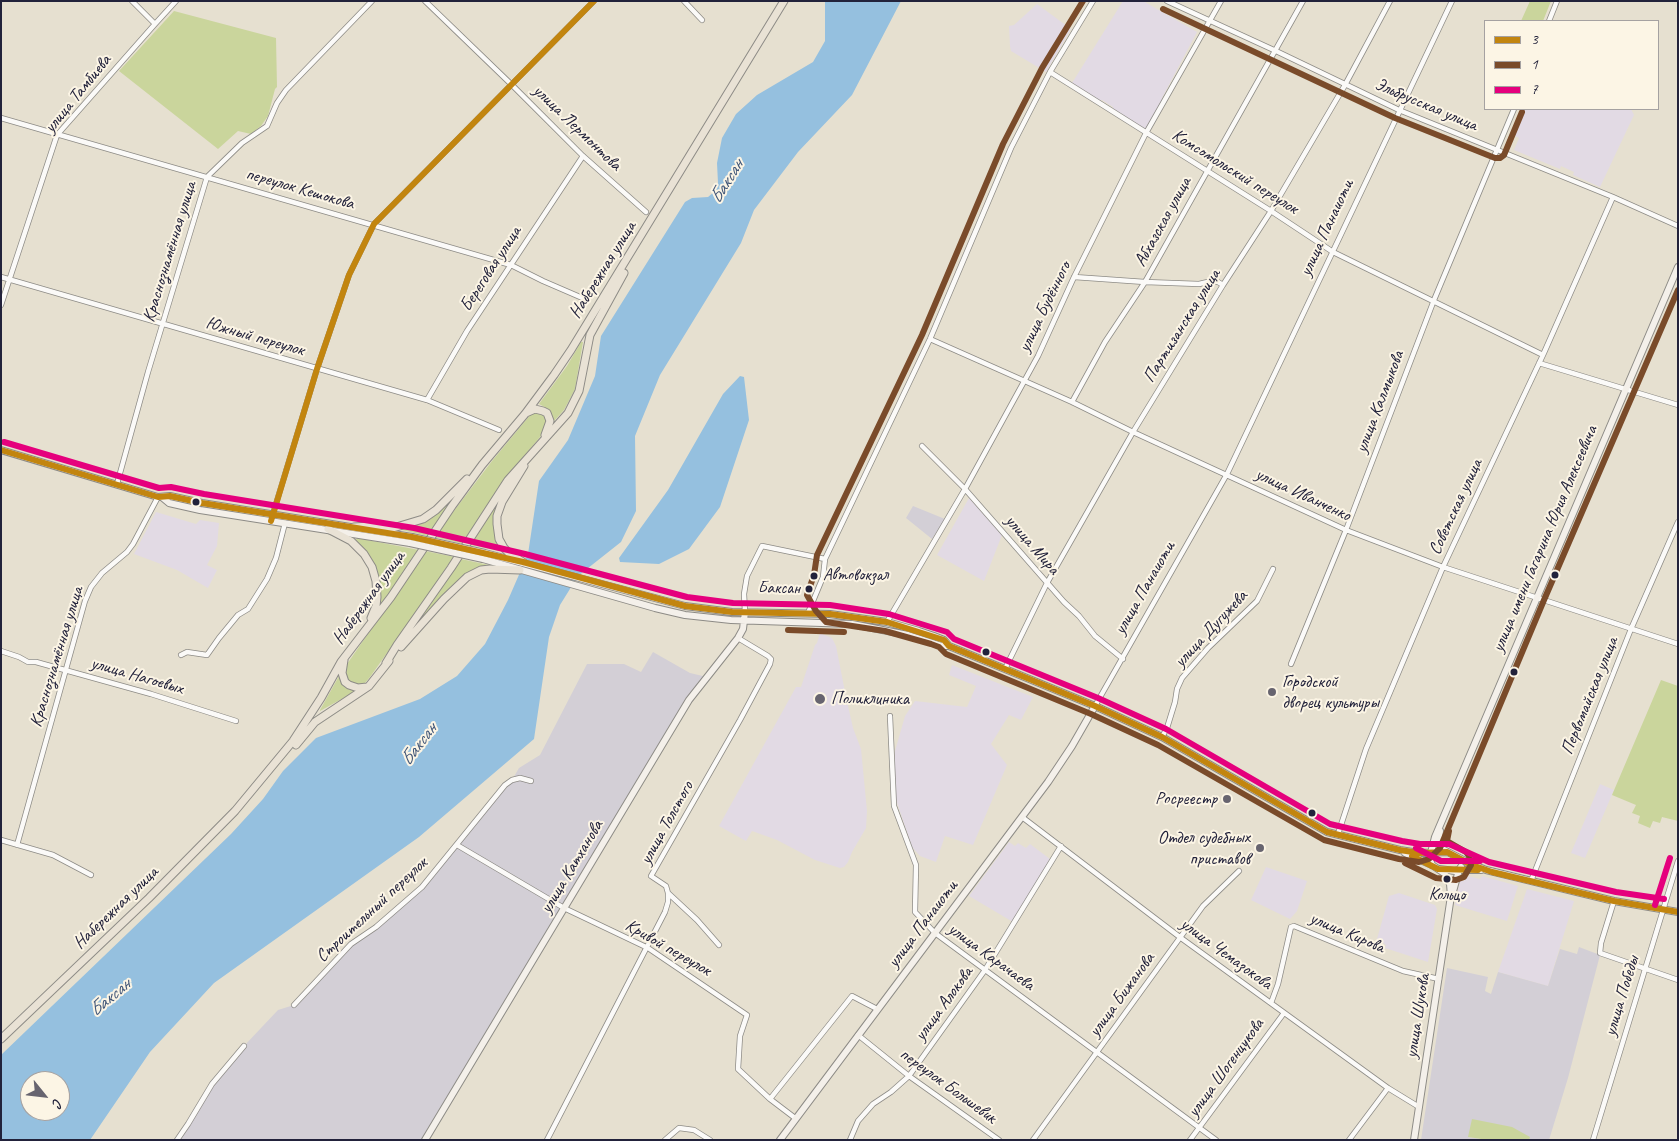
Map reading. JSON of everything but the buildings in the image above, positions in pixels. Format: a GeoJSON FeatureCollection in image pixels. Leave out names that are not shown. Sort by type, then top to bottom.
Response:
{"type":"FeatureCollection","features":[{"type":"Feature","properties":{"kind":"main road","name":"Набережная улица"},"geometry":{"type":"LineString","coordinates":[[1,1039],[149,898],[251,793],[306,724],[336,669],[391,597],[482,465],[525,414],[571,350],[784,1]]}},
{"type":"Feature","properties":{"kind":"main road"},"geometry":{"type":"LineString","coordinates":[[523,562],[510,554],[502,544],[498,532],[497,516],[509,490],[533,453],[559,424],[574,402],[580,384],[590,335],[630,261],[638,241]]}},
{"type":"Feature","properties":{"kind":"main road","name":"улица имени Гагарина Юрия Алексеевича"},"geometry":{"type":"LineString","coordinates":[[1435,867],[1429,857],[1432,845],[1678,267]]}},
{"type":"Feature","properties":{"kind":"main road"},"geometry":{"type":"LineString","coordinates":[[525,414],[531,410],[539,409],[549,417],[549,426],[540,444]]}},
{"type":"Feature","properties":{"kind":"main road"},"geometry":{"type":"LineString","coordinates":[[1,450],[161,497],[170,496],[272,518],[354,527],[484,556],[523,562],[674,604],[745,612],[808,613],[845,616],[887,622],[934,636],[944,640],[949,646]]}},
{"type":"Feature","properties":{"kind":"main road"},"geometry":{"type":"LineString","coordinates":[[251,793],[315,722],[369,686],[451,568],[508,480],[533,453]]}},
{"type":"Feature","properties":{"kind":"main road"},"geometry":{"type":"LineString","coordinates":[[354,527],[393,528],[423,519],[443,504],[482,465]]}},
{"type":"Feature","properties":{"kind":"main road"},"geometry":{"type":"LineString","coordinates":[[272,518],[285,523],[411,540]]}},
{"type":"Feature","properties":{"kind":"main road"},"geometry":{"type":"LineString","coordinates":[[328,529],[354,544],[368,561],[374,575],[377,588],[376,606],[360,637]]}},
{"type":"Feature","properties":{"kind":"main road"},"geometry":{"type":"LineString","coordinates":[[484,556],[520,570],[685,615],[745,620],[852,624],[908,635],[942,646],[949,646],[1162,736],[1326,832],[1400,850],[1419,853],[1447,852]]}},
{"type":"Feature","properties":{"kind":"main road"},"geometry":{"type":"LineString","coordinates":[[386,663],[439,604],[467,577],[481,570],[520,570]]}},
{"type":"Feature","properties":{"kind":"main road","name":"улица Катханова"},"geometry":{"type":"LineString","coordinates":[[425,1140],[689,700],[738,638],[743,629],[745,612]]}},
{"type":"Feature","properties":{"kind":"main road"},"geometry":{"type":"LineString","coordinates":[[346,655],[342,674],[345,682],[358,688],[369,686]]}},
{"type":"Feature","properties":{"kind":"main road","name":"улица Панаиоти"},"geometry":{"type":"LineString","coordinates":[[780,1140],[1048,782],[1072,746],[1094,706]]}},
{"type":"Feature","properties":{"kind":"main road"},"geometry":{"type":"LineString","coordinates":[[1442,822],[1438,844],[1447,852],[1486,870],[1614,902],[1663,908],[1678,912]]}},
{"type":"Feature","properties":{"kind":"main road"},"geometry":{"type":"LineString","coordinates":[[1419,853],[1426,851],[1432,845]]}},
{"type":"Feature","properties":{"kind":"main road"},"geometry":{"type":"LineString","coordinates":[[1400,850],[1435,867],[1455,871],[1486,870]]}},
{"type":"Feature","properties":{"kind":"main road"},"geometry":{"type":"LineString","coordinates":[[1451,896],[1457,880],[1458,870],[1462,863],[1461,859]]}},
{"type":"Feature","properties":{"kind":"main road"},"geometry":{"type":"LineString","coordinates":[[1435,867],[1448,879],[1451,896]]}},
{"type":"Feature","properties":{"kind":"main road"},"geometry":{"type":"LineString","coordinates":[[1457,880],[1467,870]]}},
{"type":"Feature","properties":{"kind":"main road","name":"улица Шукова"},"geometry":{"type":"LineString","coordinates":[[1414,1140],[1440,979],[1451,896]]}},
{"type":"Feature","properties":{"kind":"street"},"geometry":{"type":"LineString","coordinates":[[132,1],[154,24]]}},
{"type":"Feature","properties":{"kind":"street","name":"улица Тамбиева"},"geometry":{"type":"LineString","coordinates":[[1,305],[57,135],[176,1]]}},
{"type":"Feature","properties":{"kind":"street","name":"Краснознамённая улица"},"geometry":{"type":"LineString","coordinates":[[117,484],[148,372],[207,176],[242,143],[255,136],[267,126],[277,103],[286,90],[372,1]]}},
{"type":"Feature","properties":{"kind":"street","name":"улица Лермонтова"},"geometry":{"type":"LineString","coordinates":[[425,1],[583,156],[646,212]]}},
{"type":"Feature","properties":{"kind":"street"},"geometry":{"type":"LineString","coordinates":[[272,518],[317,369],[349,275],[374,224],[594,1]]}},
{"type":"Feature","properties":{"kind":"street"},"geometry":{"type":"LineString","coordinates":[[684,1],[702,20]]}},
{"type":"Feature","properties":{"kind":"street"},"geometry":{"type":"LineString","coordinates":[[808,613],[823,577],[826,559],[930,339],[1011,148],[1050,72],[1093,1]]}},
{"type":"Feature","properties":{"kind":"street","name":"Эльбрусская улица"},"geometry":{"type":"LineString","coordinates":[[1167,1],[1399,110],[1613,197],[1678,226]]}},
{"type":"Feature","properties":{"kind":"street","name":"улица Будённого"},"geometry":{"type":"LineString","coordinates":[[887,622],[1038,356],[1074,277],[1146,133],[1221,1]]}},
{"type":"Feature","properties":{"kind":"street","name":"Абхазская улица"},"geometry":{"type":"LineString","coordinates":[[1072,402],[1106,342],[1145,282],[1303,1]]}},
{"type":"Feature","properties":{"kind":"street","name":"Партизанская улица"},"geometry":{"type":"LineString","coordinates":[[1005,669],[1047,583],[1133,432],[1223,285],[1271,211],[1345,85],[1390,1]]}},
{"type":"Feature","properties":{"kind":"street","name":"улица Панаиоти"},"geometry":{"type":"LineString","coordinates":[[1094,706],[1227,474],[1452,1]]}},
{"type":"Feature","properties":{"kind":"street"},"geometry":{"type":"LineString","coordinates":[[1549,20],[1557,1]]}},
{"type":"Feature","properties":{"kind":"street","name":"Комсомольский переулок"},"geometry":{"type":"LineString","coordinates":[[1050,72],[1333,252],[1543,354]]}},
{"type":"Feature","properties":{"kind":"street","name":"улица Калмыкова"},"geometry":{"type":"LineString","coordinates":[[1291,664],[1346,530],[1434,300],[1514,110]]}},
{"type":"Feature","properties":{"kind":"street","name":"переулок Кешокова"},"geometry":{"type":"LineString","coordinates":[[1,118],[511,265],[587,300]]}},
{"type":"Feature","properties":{"kind":"street","name":"Береговая улица"},"geometry":{"type":"LineString","coordinates":[[427,400],[467,331],[583,156]]}},
{"type":"Feature","properties":{"kind":"street","name":"Советская улица"},"geometry":{"type":"LineString","coordinates":[[1338,834],[1366,749],[1443,566],[1539,363],[1613,197]]}},
{"type":"Feature","properties":{"kind":"street","name":"Южный переулок"},"geometry":{"type":"LineString","coordinates":[[1,277],[427,400],[499,430]]}},
{"type":"Feature","properties":{"kind":"street"},"geometry":{"type":"LineString","coordinates":[[1074,277],[1199,284],[1212,281],[1223,285]]}},
{"type":"Feature","properties":{"kind":"street","name":"улица Иванченко"},"geometry":{"type":"LineString","coordinates":[[930,339],[1072,402],[1346,530],[1443,566],[1678,644]]}},
{"type":"Feature","properties":{"kind":"street"},"geometry":{"type":"LineString","coordinates":[[1539,363],[1678,405]]}},
{"type":"Feature","properties":{"kind":"street","name":"улица Мира"},"geometry":{"type":"LineString","coordinates":[[922,446],[964,489],[1095,636],[1123,658]]}},
{"type":"Feature","properties":{"kind":"street","name":"Краснознамённая улица"},"geometry":{"type":"LineString","coordinates":[[17,845],[85,601],[91,587],[102,573],[127,552],[133,544],[161,497]]}},
{"type":"Feature","properties":{"kind":"street","name":"Первомайская улица"},"geometry":{"type":"LineString","coordinates":[[1532,882],[1631,629],[1678,522]]}},
{"type":"Feature","properties":{"kind":"street"},"geometry":{"type":"LineString","coordinates":[[181,655],[187,652],[207,655],[238,615],[248,609],[267,579],[276,558],[285,523]]}},
{"type":"Feature","properties":{"kind":"street"},"geometry":{"type":"LineString","coordinates":[[745,612],[744,594],[747,576],[762,546],[826,559]]}},
{"type":"Feature","properties":{"kind":"street","name":"улица Дугужева"},"geometry":{"type":"LineString","coordinates":[[1162,736],[1167,728],[1177,689],[1182,678],[1208,648],[1257,601],[1273,569]]}},
{"type":"Feature","properties":{"kind":"street","name":"улица Толстого"},"geometry":{"type":"LineString","coordinates":[[668,893],[666,886],[651,876],[770,664],[771,659],[768,656],[738,638]]}},
{"type":"Feature","properties":{"kind":"street","name":"улица Нагоевых"},"geometry":{"type":"LineString","coordinates":[[1,651],[28,662],[36,662],[151,694],[236,721]]}},
{"type":"Feature","properties":{"kind":"street","name":"улица Карачаева"},"geometry":{"type":"LineString","coordinates":[[890,716],[894,806],[916,865],[915,912],[935,933],[1216,1140]]}},
{"type":"Feature","properties":{"kind":"street","name":"Строительный переулок"},"geometry":{"type":"LineString","coordinates":[[294,1005],[351,944],[376,927],[422,887],[505,786],[512,780],[520,778],[531,781]]}},
{"type":"Feature","properties":{"kind":"street","name":"улица Чемазокова"},"geometry":{"type":"LineString","coordinates":[[1022,817],[1181,938],[1388,1088],[1419,1107]]}},
{"type":"Feature","properties":{"kind":"street"},"geometry":{"type":"LineString","coordinates":[[1,840],[54,855],[91,875]]}},
{"type":"Feature","properties":{"kind":"street","name":"Кривой переулок"},"geometry":{"type":"LineString","coordinates":[[458,845],[564,908],[648,948],[747,1014],[740,1036],[738,1069],[770,1099],[795,1118]]}},
{"type":"Feature","properties":{"kind":"street","name":"улица Алокова"},"geometry":{"type":"LineString","coordinates":[[850,1140],[858,1121],[873,1104],[891,1092],[909,1076],[985,970],[1061,846]]}},
{"type":"Feature","properties":{"kind":"street","name":"улица Победы"},"geometry":{"type":"LineString","coordinates":[[1593,1140],[1678,861]]}},
{"type":"Feature","properties":{"kind":"street","name":"улица Бижанова"},"geometry":{"type":"LineString","coordinates":[[1033,1140],[1181,938],[1202,906],[1239,872]]}},
{"type":"Feature","properties":{"kind":"street"},"geometry":{"type":"LineString","coordinates":[[668,893],[697,920],[719,945]]}},
{"type":"Feature","properties":{"kind":"street"},"geometry":{"type":"LineString","coordinates":[[547,1140],[666,912],[668,893]]}},
{"type":"Feature","properties":{"kind":"street"},"geometry":{"type":"LineString","coordinates":[[1614,902],[1601,943],[1600,953],[1678,980]]}},
{"type":"Feature","properties":{"kind":"street","name":"улица Кирова"},"geometry":{"type":"LineString","coordinates":[[1271,1003],[1278,984],[1291,928],[1294,926],[1403,971],[1440,979]]}},
{"type":"Feature","properties":{"kind":"street"},"geometry":{"type":"LineString","coordinates":[[770,1099],[852,996],[877,1009]]}},
{"type":"Feature","properties":{"kind":"street","name":"улица Шогенцукова"},"geometry":{"type":"LineString","coordinates":[[1190,1140],[1284,1013]]}},
{"type":"Feature","properties":{"kind":"street","name":"переулок Большевик"},"geometry":{"type":"LineString","coordinates":[[858,1035],[909,1076],[999,1140]]}},
{"type":"Feature","properties":{"kind":"street"},"geometry":{"type":"LineString","coordinates":[[177,1140],[212,1084],[244,1046]]}},
{"type":"Feature","properties":{"kind":"street"},"geometry":{"type":"LineString","coordinates":[[1349,1140],[1388,1088]]}},
{"type":"Feature","properties":{"kind":"street"},"geometry":{"type":"LineString","coordinates":[[665,1140],[679,1128],[694,1130],[710,1140]]}},
{"type":"Feature","properties":{"kind":"shaded area"},"geometry":{"type":"Polygon","coordinates":[[[1123,1],[1143,1],[1197,32],[1146,130],[1102,100],[1099,101],[1072,83],[1123,1]]]}},
{"type":"Feature","properties":{"kind":"shaded area"},"geometry":{"type":"Polygon","coordinates":[[[1037,4],[1071,29],[1046,72],[1011,51],[1010,46],[1009,26],[1014,25],[1037,4]]]}},
{"type":"Feature","properties":{"kind":"shaded area"},"geometry":{"type":"Polygon","coordinates":[[[1522,110],[1632,110],[1634,115],[1600,187],[1573,175],[1574,172],[1561,166],[1560,169],[1514,150],[1519,138],[1511,134],[1522,110]]]}},
{"type":"Feature","properties":{"kind":"shaded area"},"geometry":{"type":"Polygon","coordinates":[[[969,498],[1002,535],[984,581],[937,555],[969,498]]]}},
{"type":"Feature","properties":{"kind":"shaded area"},"geometry":{"type":"Polygon","coordinates":[[[913,506],[945,519],[932,539],[906,518],[913,506]]]}},
{"type":"Feature","properties":{"kind":"shaded area"},"geometry":{"type":"Polygon","coordinates":[[[156,512],[196,524],[200,520],[219,523],[217,546],[207,565],[217,570],[208,588],[177,570],[134,554],[156,512]]]}},
{"type":"Feature","properties":{"kind":"shaded area"},"geometry":{"type":"Polygon","coordinates":[[[820,633],[832,638],[836,646],[853,728],[861,749],[867,811],[866,828],[848,862],[844,867],[840,868],[815,860],[777,840],[752,831],[746,841],[719,826],[796,687],[801,687],[820,633]]]}},
{"type":"Feature","properties":{"kind":"shaded area"},"geometry":{"type":"Polygon","coordinates":[[[653,652],[690,673],[707,677],[689,700],[425,1140],[177,1140],[212,1084],[244,1046],[278,1010],[294,1005],[351,944],[376,927],[422,887],[488,806],[512,780],[519,768],[540,755],[587,664],[624,664],[641,672],[653,652]]]}},
{"type":"Feature","properties":{"kind":"shaded area"},"geometry":{"type":"Polygon","coordinates":[[[952,665],[1033,697],[1021,720],[1009,715],[991,744],[1007,765],[973,845],[945,836],[936,862],[920,856],[912,847],[893,791],[895,751],[905,716],[915,701],[967,707],[976,686],[949,675],[952,665]]]}},
{"type":"Feature","properties":{"kind":"shaded area"},"geometry":{"type":"Polygon","coordinates":[[[1600,784],[1614,790],[1585,858],[1571,853],[1600,784]]]}},
{"type":"Feature","properties":{"kind":"shaded area"},"geometry":{"type":"Polygon","coordinates":[[[1009,842],[1015,846],[1018,843],[1026,848],[1030,844],[1050,859],[1013,922],[969,896],[1009,842]]]}},
{"type":"Feature","properties":{"kind":"shaded area"},"geometry":{"type":"Polygon","coordinates":[[[1266,867],[1307,881],[1297,911],[1290,919],[1251,900],[1266,867]]]}},
{"type":"Feature","properties":{"kind":"shaded area"},"geometry":{"type":"Polygon","coordinates":[[[1467,876],[1480,879],[1482,876],[1518,886],[1507,921],[1455,905],[1460,881],[1464,881],[1467,876]]]}},
{"type":"Feature","properties":{"kind":"shaded area"},"geometry":{"type":"Polygon","coordinates":[[[1527,889],[1574,901],[1548,986],[1498,972],[1527,889]]]}},
{"type":"Feature","properties":{"kind":"shaded area"},"geometry":{"type":"Polygon","coordinates":[[[1399,893],[1435,905],[1437,909],[1428,962],[1385,948],[1386,945],[1377,939],[1389,896],[1399,893]]]}},
{"type":"Feature","properties":{"kind":"shaded area"},"geometry":{"type":"Polygon","coordinates":[[[1579,947],[1600,955],[1568,1078],[1549,1140],[1529,1140],[1529,1137],[1468,1137],[1488,1140],[1421,1140],[1447,968],[1488,977],[1485,991],[1491,994],[1498,972],[1548,986],[1560,949],[1577,954],[1579,947]]]}},
{"type":"Feature","properties":{"kind":"green space"},"geometry":{"type":"Polygon","coordinates":[[[1530,1],[1551,1],[1543,20],[1521,20],[1530,1]]]}},
{"type":"Feature","properties":{"kind":"green space"},"geometry":{"type":"Polygon","coordinates":[[[174,11],[276,38],[277,87],[268,116],[261,126],[251,134],[238,131],[218,149],[119,71],[174,11]]]}},
{"type":"Feature","properties":{"kind":"green space"},"geometry":{"type":"Polygon","coordinates":[[[581,342],[583,342],[575,389],[564,410],[554,421],[550,410],[539,404],[567,366],[581,342]]]}},
{"type":"Feature","properties":{"kind":"green space"},"geometry":{"type":"Polygon","coordinates":[[[536,411],[546,416],[548,421],[545,431],[502,483],[464,544],[434,537],[492,461],[531,414],[536,411]]]}},
{"type":"Feature","properties":{"kind":"green space"},"geometry":{"type":"Polygon","coordinates":[[[512,479],[497,510],[503,549],[500,551],[470,545],[512,479]]]}},
{"type":"Feature","properties":{"kind":"green space"},"geometry":{"type":"Polygon","coordinates":[[[461,489],[428,536],[402,530],[402,528],[420,523],[436,514],[461,489]]]}},
{"type":"Feature","properties":{"kind":"green space"},"geometry":{"type":"Polygon","coordinates":[[[357,538],[419,550],[381,606],[380,587],[375,566],[371,558],[355,541],[357,538]]]}},
{"type":"Feature","properties":{"kind":"green space"},"geometry":{"type":"Polygon","coordinates":[[[425,551],[455,557],[370,677],[365,683],[359,685],[352,683],[347,678],[345,667],[425,551]]]}},
{"type":"Feature","properties":{"kind":"green space"},"geometry":{"type":"Polygon","coordinates":[[[461,559],[489,565],[489,567],[482,568],[409,634],[461,559]]]}},
{"type":"Feature","properties":{"kind":"green space"},"geometry":{"type":"Polygon","coordinates":[[[339,676],[356,691],[320,711],[320,710],[339,676]]]}},
{"type":"Feature","properties":{"kind":"green space"},"geometry":{"type":"Polygon","coordinates":[[[1661,680],[1678,686],[1678,821],[1662,817],[1660,823],[1653,821],[1650,828],[1638,823],[1640,816],[1632,813],[1636,805],[1612,795],[1661,680]]]}},
{"type":"Feature","properties":{"kind":"green space"},"geometry":{"type":"Polygon","coordinates":[[[1472,1119],[1512,1127],[1530,1137],[1529,1140],[1488,1140],[1468,1137],[1472,1119]]]}},
{"type":"Feature","properties":{"kind":"water"},"geometry":{"type":"Polygon","coordinates":[[[825,1],[901,1],[852,95],[798,152],[754,210],[741,243],[660,375],[635,436],[636,511],[621,542],[578,576],[560,605],[549,637],[534,739],[419,837],[214,983],[150,1052],[90,1140],[1,1140],[1,1055],[231,834],[263,799],[283,771],[316,738],[420,699],[457,676],[485,644],[508,600],[528,554],[539,481],[568,440],[595,376],[601,336],[685,202],[692,198],[708,197],[714,192],[718,183],[717,163],[722,138],[736,114],[757,95],[813,62],[825,41],[825,1]]]}},
{"type":"Feature","properties":{"kind":"water"},"geometry":{"type":"Polygon","coordinates":[[[740,376],[744,377],[749,420],[720,507],[689,549],[659,564],[620,562],[619,558],[668,490],[723,394],[740,376]]]}},
{"type":"Feature","properties":{"kind":"transit line","name":"3"},"geometry":{"type":"LineString","coordinates":[[271,521],[317,369],[349,275],[374,224],[594,1]]}},
{"type":"Feature","properties":{"kind":"transit line","name":"1"},"geometry":{"type":"LineString","coordinates":[[1083,1],[1042,68],[1003,144],[922,335],[817,555],[814,575],[807,595],[816,611],[826,622],[885,631],[939,647],[946,654],[1091,714],[1158,745],[1324,840],[1399,859],[1419,862],[1429,859],[1440,848],[1544,600],[1678,290]]}},
{"type":"Feature","properties":{"kind":"transit line","name":"1"},"geometry":{"type":"LineString","coordinates":[[1163,9],[1395,118],[1495,158],[1500,158],[1504,155],[1522,112]]}},
{"type":"Feature","properties":{"kind":"transit line","name":"7"},"geometry":{"type":"LineString","coordinates":[[4,442],[159,488],[171,487],[414,528],[525,554],[687,597],[733,603],[830,605],[889,614],[947,632],[954,639],[1098,698],[1166,729],[1330,824],[1402,841],[1420,844],[1449,844],[1489,862],[1616,892],[1664,899]]}},
{"type":"Feature","properties":{"kind":"transit line","name":"3"},"geometry":{"type":"LineString","coordinates":[[1,450],[158,497],[170,496],[202,503],[412,537],[523,562],[685,606],[732,612],[830,614],[887,622],[944,640],[949,646],[1095,706],[1162,737],[1327,832],[1400,850],[1419,853],[1447,852],[1472,865],[1492,872],[1614,901],[1678,912]]}},
{"type":"Feature","properties":{"kind":"transit line","name":"1"},"geometry":{"type":"LineString","coordinates":[[788,630],[844,632]]}},
{"type":"Feature","properties":{"kind":"transit line","name":"1"},"geometry":{"type":"LineString","coordinates":[[1405,863],[1436,878],[1456,880],[1464,877],[1471,865],[1469,856],[1466,852],[1447,841],[1449,831]]}},
{"type":"Feature","properties":{"kind":"transit line","name":"7"},"geometry":{"type":"LineString","coordinates":[[1416,848],[1441,861],[1480,861]]}},
{"type":"Feature","properties":{"kind":"transit line","name":"3"},"geometry":{"type":"LineString","coordinates":[[1412,856],[1438,869],[1478,870]]}},
{"type":"Feature","properties":{"kind":"transit line","name":"7"},"geometry":{"type":"LineString","coordinates":[[1655,905],[1670,858]]}},
{"type":"Feature","properties":{"kind":"place","name":"Автовокзал"},"geometry":{"type":"Point","coordinates":[814,576]}},
{"type":"Feature","properties":{"kind":"place","name":"Баксан"},"geometry":{"type":"Point","coordinates":[809,589]}},
{"type":"Feature","properties":{"kind":"place","name":"Городской дворец культуры"},"geometry":{"type":"Point","coordinates":[1272,692]}},
{"type":"Feature","properties":{"kind":"place","name":"Поликлиника"},"geometry":{"type":"Point","coordinates":[820,699]}},
{"type":"Feature","properties":{"kind":"place","name":"Росреестр"},"geometry":{"type":"Point","coordinates":[1227,799]}},
{"type":"Feature","properties":{"kind":"place","name":"Отдел судебных приставов"},"geometry":{"type":"Point","coordinates":[1260,848]}},
{"type":"Feature","properties":{"kind":"place","name":"Кольцо"},"geometry":{"type":"Point","coordinates":[1447,879]}}]}
